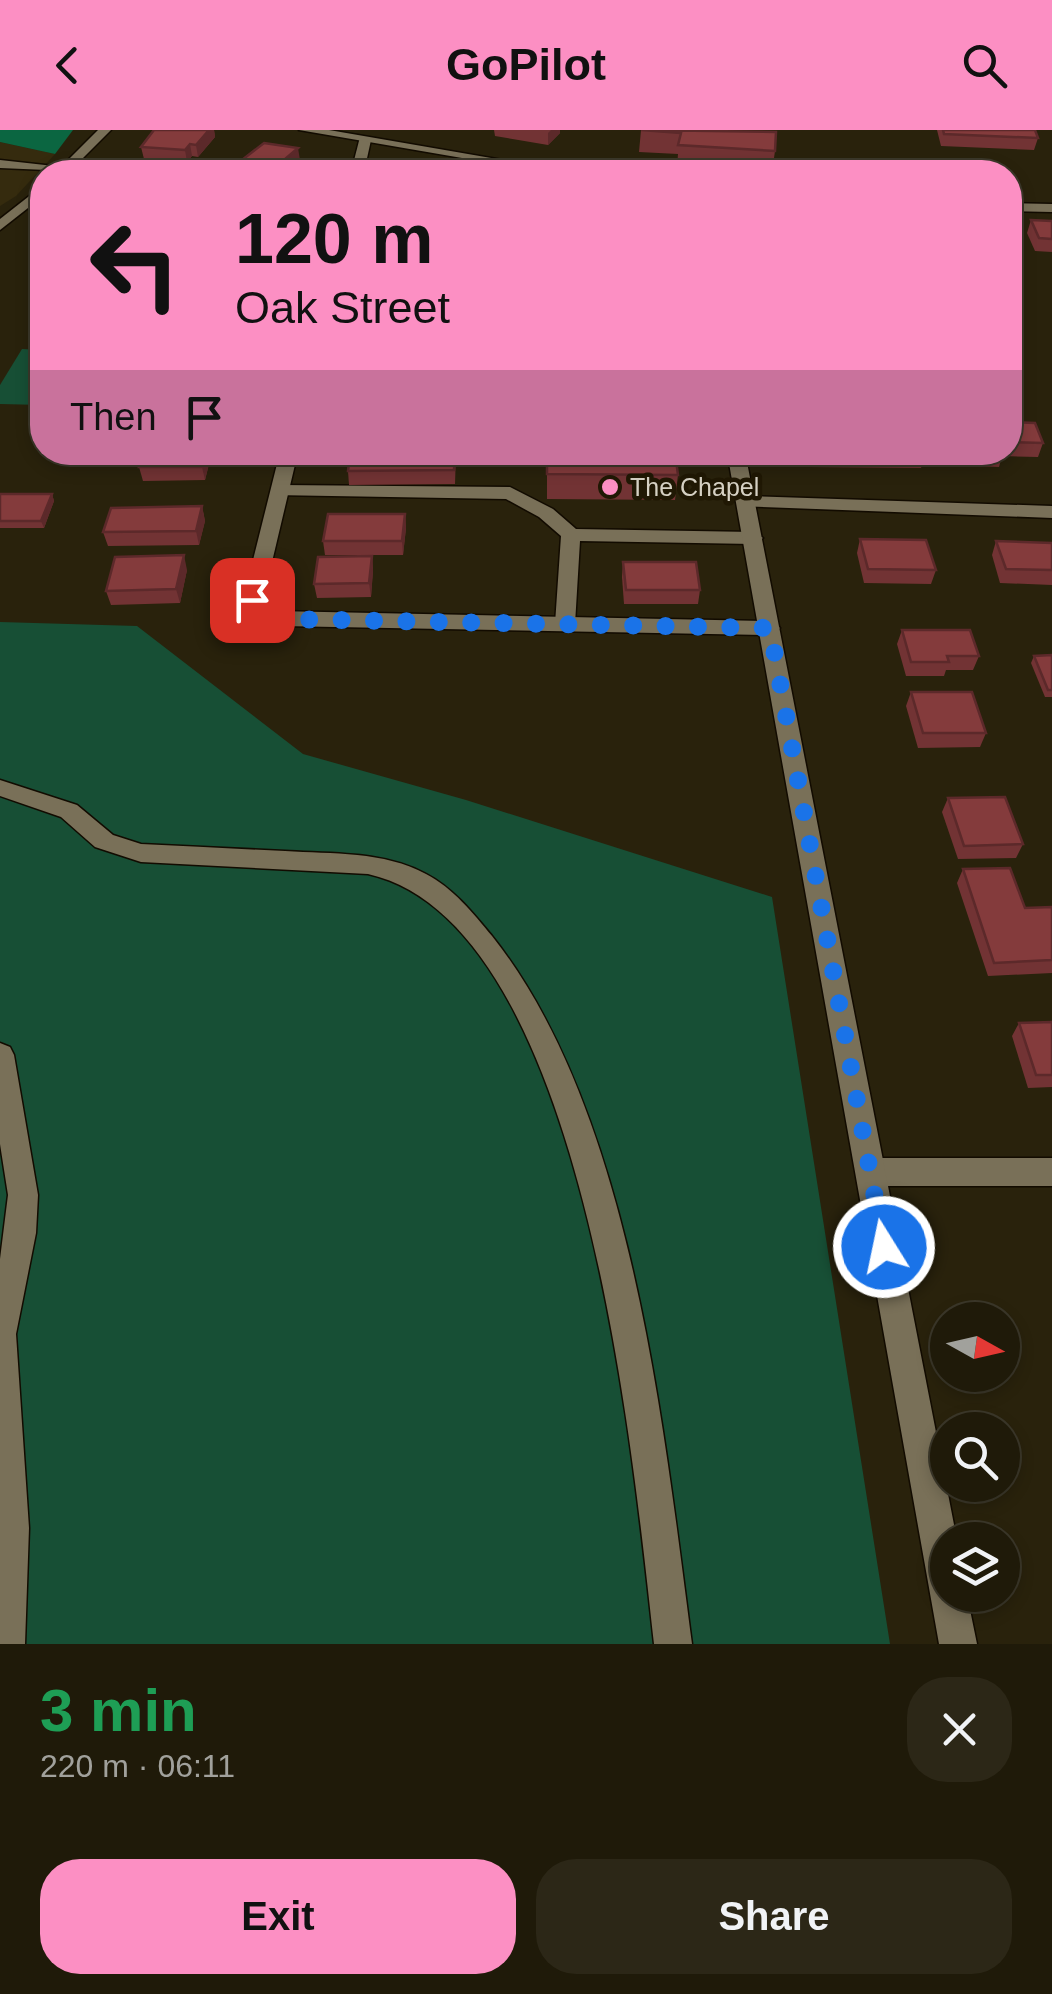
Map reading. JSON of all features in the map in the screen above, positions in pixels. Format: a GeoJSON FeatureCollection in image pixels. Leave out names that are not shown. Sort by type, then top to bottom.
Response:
{"type":"FeatureCollection","features":[{"type":"Feature","properties":{"kind":"street"},"geometry":{"type":"LineString","coordinates":[[74,160],[105,130]]}},
{"type":"Feature","properties":{"kind":"street"},"geometry":{"type":"LineString","coordinates":[[305,130],[491,160]]}},
{"type":"Feature","properties":{"kind":"street"},"geometry":{"type":"LineString","coordinates":[[360,160],[365,140]]}},
{"type":"Feature","properties":{"kind":"street"},"geometry":{"type":"LineString","coordinates":[[0,164],[30,168]]}},
{"type":"Feature","properties":{"kind":"street"},"geometry":{"type":"LineString","coordinates":[[0,226],[30,200]]}},
{"type":"Feature","properties":{"kind":"street"},"geometry":{"type":"LineString","coordinates":[[1022,207],[1052,208]]}},
{"type":"Feature","properties":{"kind":"street"},"geometry":{"type":"LineString","coordinates":[[286,465],[252,600],[265,615],[281,619],[770,628]]}},
{"type":"Feature","properties":{"kind":"street"},"geometry":{"type":"LineString","coordinates":[[738,465],[936,1522]]}},
{"type":"Feature","properties":{"kind":"street"},"geometry":{"type":"LineString","coordinates":[[280,492],[510,493],[546,513],[570,535],[752,538]]}},
{"type":"Feature","properties":{"kind":"street"},"geometry":{"type":"LineString","coordinates":[[745,502],[1052,512]]}},
{"type":"Feature","properties":{"kind":"street"},"geometry":{"type":"LineString","coordinates":[[565,624],[570,535]]}},
{"type":"Feature","properties":{"kind":"street"},"geometry":{"type":"LineString","coordinates":[[0,788],[69,811],[104,840],[142,854],[368,865],[400,872],[423,883],[490,952],[532,1012],[563,1082],[593,1177],[631,1338],[673,1644]]}},
{"type":"Feature","properties":{"kind":"street"},"geometry":{"type":"LineString","coordinates":[[0,1055],[23,1195],[21,1234],[0,1334],[12,1516],[12,1593],[6,1644]]}},
{"type":"Feature","properties":{"kind":"street"},"geometry":{"type":"LineString","coordinates":[[871,1172],[1052,1172]]}},
{"type":"Feature","properties":{"kind":"street"},"geometry":{"type":"LineString","coordinates":[[952,1612],[958,1644]]}},
{"type":"Feature","properties":{"kind":"shaded area"},"geometry":{"type":"Polygon","coordinates":[[[0,142],[55,154],[49,160],[30,160],[30,181],[0,206],[0,142]]]}},
{"type":"Feature","properties":{"kind":"green space"},"geometry":{"type":"Polygon","coordinates":[[[0,130],[73,130],[55,154],[0,142],[0,130]]]}},
{"type":"Feature","properties":{"kind":"green space"},"geometry":{"type":"Polygon","coordinates":[[[22,349],[30,349],[30,405],[0,404],[0,385],[22,349]]]}},
{"type":"Feature","properties":{"kind":"green space"},"geometry":{"type":"Polygon","coordinates":[[[0,622],[137,626],[303,754],[466,800],[772,897],[890,1644],[0,1644],[0,622]]]}},
{"type":"Feature","properties":{"kind":"building"},"geometry":{"type":"Polygon","coordinates":[[[154,130],[209,130],[196,145],[190,144],[185,150],[141,147],[154,130]]]}},
{"type":"Feature","properties":{"kind":"building"},"geometry":{"type":"Polygon","coordinates":[[[641,130],[776,132],[775,151],[678,145],[681,133],[641,130]]]}},
{"type":"Feature","properties":{"kind":"building"},"geometry":{"type":"Polygon","coordinates":[[[943,130],[1035,130],[1038,138],[944,134],[943,130]]]}},
{"type":"Feature","properties":{"kind":"building"},"geometry":{"type":"Polygon","coordinates":[[[264,143],[298,148],[284,160],[242,160],[264,143]]]}},
{"type":"Feature","properties":{"kind":"building"},"geometry":{"type":"Polygon","coordinates":[[[1031,220],[1052,221],[1052,239],[1039,238],[1031,220]]]}},
{"type":"Feature","properties":{"kind":"building"},"geometry":{"type":"Polygon","coordinates":[[[1022,422],[1035,423],[1043,443],[1022,442],[1022,422]]]}},
{"type":"Feature","properties":{"kind":"building"},"geometry":{"type":"Polygon","coordinates":[[[140,465],[202,465],[202,467],[140,465]]]}},
{"type":"Feature","properties":{"kind":"building"},"geometry":{"type":"Polygon","coordinates":[[[349,465],[454,465],[454,470],[348,471],[349,465]]]}},
{"type":"Feature","properties":{"kind":"building"},"geometry":{"type":"Polygon","coordinates":[[[547,465],[677,465],[678,475],[547,474],[547,465]]]}},
{"type":"Feature","properties":{"kind":"building"},"geometry":{"type":"Polygon","coordinates":[[[0,494],[52,494],[41,521],[0,521],[0,494]]]}},
{"type":"Feature","properties":{"kind":"building"},"geometry":{"type":"Polygon","coordinates":[[[202,506],[196,531],[103,532],[111,508],[202,506]]]}},
{"type":"Feature","properties":{"kind":"building"},"geometry":{"type":"Polygon","coordinates":[[[328,514],[405,514],[402,541],[323,541],[328,514]]]}},
{"type":"Feature","properties":{"kind":"building"},"geometry":{"type":"Polygon","coordinates":[[[860,539],[926,540],[936,570],[868,569],[860,539]]]}},
{"type":"Feature","properties":{"kind":"building"},"geometry":{"type":"Polygon","coordinates":[[[996,541],[1052,543],[1052,570],[1006,569],[996,541]]]}},
{"type":"Feature","properties":{"kind":"building"},"geometry":{"type":"Polygon","coordinates":[[[184,555],[176,589],[106,591],[115,557],[184,555]]]}},
{"type":"Feature","properties":{"kind":"building"},"geometry":{"type":"Polygon","coordinates":[[[372,556],[369,583],[314,584],[318,557],[372,556]]]}},
{"type":"Feature","properties":{"kind":"building"},"geometry":{"type":"Polygon","coordinates":[[[623,562],[696,562],[700,590],[626,590],[623,562]]]}},
{"type":"Feature","properties":{"kind":"building"},"geometry":{"type":"Polygon","coordinates":[[[902,630],[970,630],[979,656],[947,656],[949,662],[911,662],[902,630]]]}},
{"type":"Feature","properties":{"kind":"building"},"geometry":{"type":"Polygon","coordinates":[[[1052,655],[1052,690],[1048,690],[1034,656],[1052,655]]]}},
{"type":"Feature","properties":{"kind":"building"},"geometry":{"type":"Polygon","coordinates":[[[911,692],[972,692],[986,733],[923,733],[911,692]]]}},
{"type":"Feature","properties":{"kind":"building"},"geometry":{"type":"Polygon","coordinates":[[[1005,797],[1023,844],[964,846],[948,798],[1005,797]]]}},
{"type":"Feature","properties":{"kind":"building"},"geometry":{"type":"Polygon","coordinates":[[[1010,868],[1025,908],[1052,907],[1052,960],[994,963],[963,869],[1010,868]]]}},
{"type":"Feature","properties":{"kind":"building"},"geometry":{"type":"Polygon","coordinates":[[[1052,1022],[1052,1075],[1036,1075],[1019,1023],[1052,1022]]]}},
{"type":"Feature","properties":{"kind":"place","name":"The Chapel"},"geometry":{"type":"Point","coordinates":[610,487]}},
{"type":"Feature","properties":{"kind":"route"},"geometry":{"type":"LineString","coordinates":[[252,600],[265,615],[281,619],[770,628],[884,1247]]}}]}
